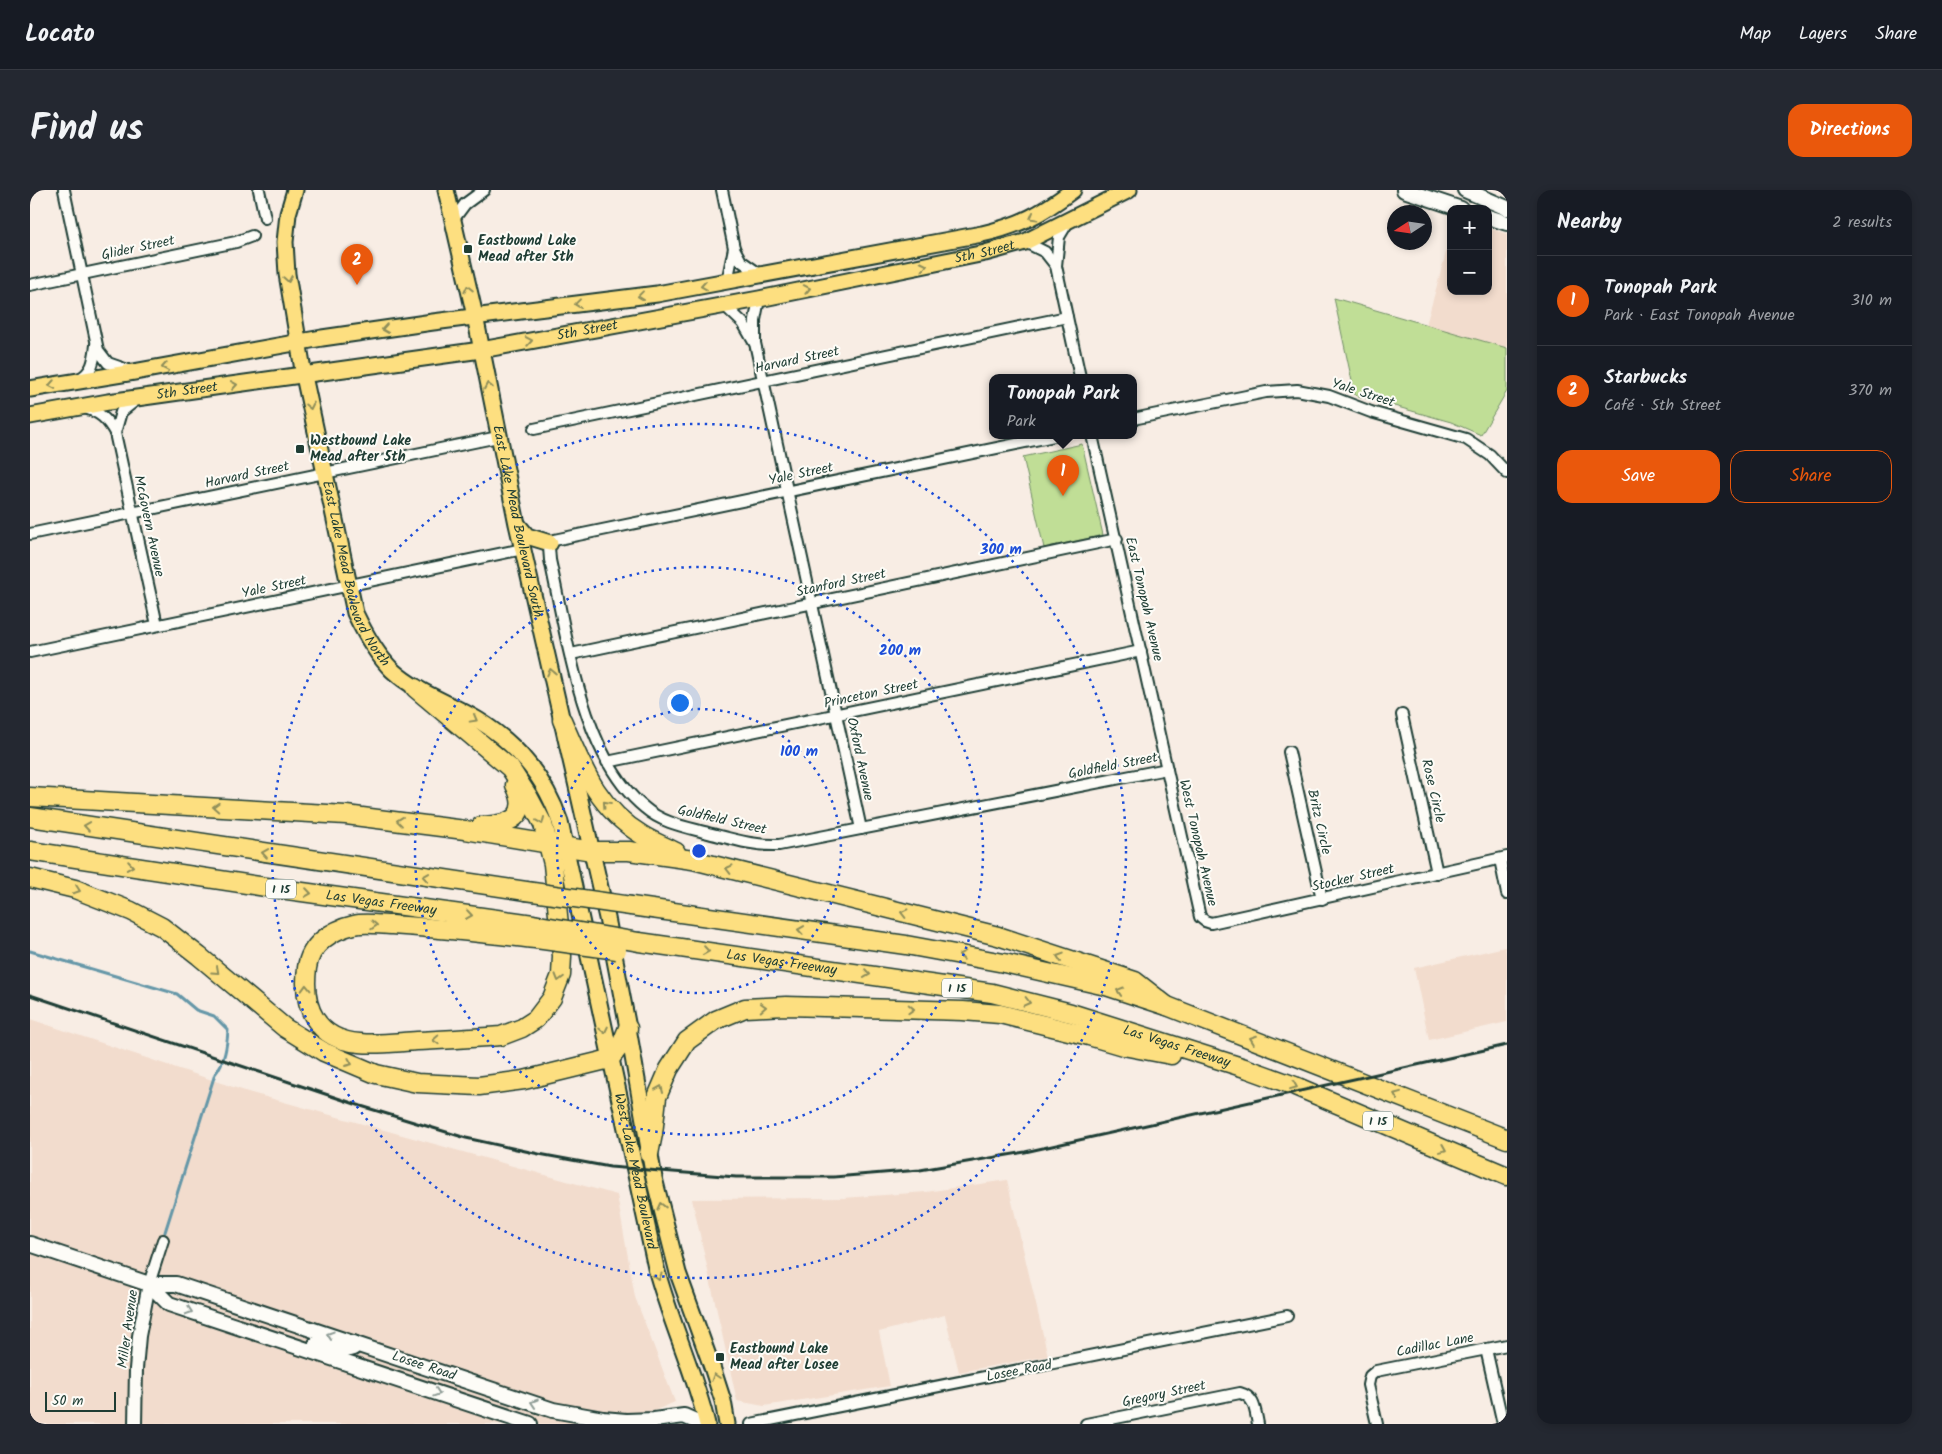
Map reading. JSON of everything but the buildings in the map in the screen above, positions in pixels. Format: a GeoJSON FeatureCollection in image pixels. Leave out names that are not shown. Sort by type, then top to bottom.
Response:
{"type":"FeatureCollection","features":[{"type":"Feature","properties":{"kind":"highway"},"geometry":{"type":"LineString","coordinates":[[415,688],[510,768],[556,845],[553,864],[562,956],[561,975],[552,998],[536,1019],[522,1028],[500,1036],[359,1043],[333,1036],[319,1025],[307,1003],[305,986],[308,962],[316,947],[327,935],[340,929],[357,924],[535,931]]}},
{"type":"Feature","properties":{"kind":"highway"},"geometry":{"type":"LineString","coordinates":[[562,720],[586,775],[607,806],[628,826],[642,836],[692,860]]}},
{"type":"Feature","properties":{"kind":"highway"},"geometry":{"type":"LineString","coordinates":[[465,830],[478,826],[506,823],[512,820],[519,810],[521,799],[517,790],[506,769],[493,754]]}},
{"type":"Feature","properties":{"kind":"highway"},"geometry":{"type":"LineString","coordinates":[[30,796],[346,815],[465,830],[592,851],[629,851],[692,860],[998,936],[1135,982],[1167,1006]]}},
{"type":"Feature","properties":{"kind":"highway","name":"I 15"},"geometry":{"type":"LineString","coordinates":[[30,817],[526,891],[906,945],[994,961],[1106,986],[1167,1006],[1507,1139]]}},
{"type":"Feature","properties":{"kind":"highway","name":"Las Vegas Freeway"},"geometry":{"type":"LineString","coordinates":[[30,851],[640,947],[658,945],[992,993],[1071,1013],[1248,1069],[1295,1086],[1507,1176]]}},
{"type":"Feature","properties":{"kind":"highway"},"geometry":{"type":"LineString","coordinates":[[30,878],[76,889],[131,912],[162,928],[199,956],[285,1028],[324,1052],[376,1074],[417,1083],[480,1086],[524,1080],[610,1059],[621,1045],[628,1028]]}},
{"type":"Feature","properties":{"kind":"highway"},"geometry":{"type":"LineString","coordinates":[[649,1154],[657,1097],[669,1069],[687,1041],[716,1020],[746,1008],[786,1006],[853,1007],[1000,1014],[1080,1033],[1123,1046],[1248,1069]]}},
{"type":"Feature","properties":{"kind":"main road","name":"East Lake Mead Boulevard North"},"geometry":{"type":"LineString","coordinates":[[295,190],[288,214],[285,242],[287,274],[304,376],[355,613],[366,637],[393,670],[415,688],[478,721],[517,751],[529,764],[554,804],[556,845],[579,914]]}},
{"type":"Feature","properties":{"kind":"main road","name":"East Lake Mead Boulevard South"},"geometry":{"type":"LineString","coordinates":[[446,190],[517,524],[606,918]]}},
{"type":"Feature","properties":{"kind":"main road","name":"5th Street"},"geometry":{"type":"LineString","coordinates":[[30,389],[299,342],[474,316],[657,294],[1006,229],[1027,221],[1074,190]]}},
{"type":"Feature","properties":{"kind":"main road","name":"5th Street"},"geometry":{"type":"LineString","coordinates":[[30,416],[138,398],[481,350],[759,299],[984,253],[1025,242],[1129,190]]}},
{"type":"Feature","properties":{"kind":"main road"},"geometry":{"type":"LineString","coordinates":[[1404,190],[1449,205]]}},
{"type":"Feature","properties":{"kind":"main road"},"geometry":{"type":"LineString","coordinates":[[1465,190],[1507,208]]}},
{"type":"Feature","properties":{"kind":"main road"},"geometry":{"type":"LineString","coordinates":[[1492,218],[1507,223]]}},
{"type":"Feature","properties":{"kind":"main road"},"geometry":{"type":"LineString","coordinates":[[876,275],[885,251]]}},
{"type":"Feature","properties":{"kind":"main road"},"geometry":{"type":"LineString","coordinates":[[517,524],[527,536],[550,543]]}},
{"type":"Feature","properties":{"kind":"main road","name":"West Lake Mead Boulevard"},"geometry":{"type":"LineString","coordinates":[[579,914],[658,1276],[700,1394],[708,1424]]}},
{"type":"Feature","properties":{"kind":"main road","name":"West Lake Mead Boulevard"},"geometry":{"type":"LineString","coordinates":[[606,918],[628,1028],[649,1154],[678,1273],[715,1375],[723,1401],[727,1424]]}},
{"type":"Feature","properties":{"kind":"main road","name":"Losee Road"},"geometry":{"type":"LineString","coordinates":[[30,1244],[149,1284],[176,1284],[553,1410],[626,1421],[684,1416],[702,1424]]}},
{"type":"Feature","properties":{"kind":"main road","name":"Losee Road"},"geometry":{"type":"LineString","coordinates":[[149,1284],[169,1304],[530,1424]]}},
{"type":"Feature","properties":{"kind":"main road"},"geometry":{"type":"LineString","coordinates":[[287,1343],[299,1338],[342,1351],[353,1348],[354,1343]]}},
{"type":"Feature","properties":{"kind":"street"},"geometry":{"type":"LineString","coordinates":[[64,190],[96,344],[101,356],[108,363],[117,368],[134,372]]}},
{"type":"Feature","properties":{"kind":"street"},"geometry":{"type":"LineString","coordinates":[[259,190],[265,218]]}},
{"type":"Feature","properties":{"kind":"street"},"geometry":{"type":"LineString","coordinates":[[453,220],[465,204],[484,190]]}},
{"type":"Feature","properties":{"kind":"street"},"geometry":{"type":"LineString","coordinates":[[722,190],[734,248],[742,261],[760,275]]}},
{"type":"Feature","properties":{"kind":"street"},"geometry":{"type":"LineString","coordinates":[[1068,222],[1059,237],[1056,266],[1079,374]]}},
{"type":"Feature","properties":{"kind":"street","name":"Glider Street"},"geometry":{"type":"LineString","coordinates":[[30,285],[236,242],[252,236]]}},
{"type":"Feature","properties":{"kind":"street"},"geometry":{"type":"LineString","coordinates":[[1025,242],[1045,252],[1056,266]]}},
{"type":"Feature","properties":{"kind":"street"},"geometry":{"type":"LineString","coordinates":[[727,282],[734,248]]}},
{"type":"Feature","properties":{"kind":"street","name":"Oxford Avenue"},"geometry":{"type":"LineString","coordinates":[[759,299],[755,320],[755,343],[861,829]]}},
{"type":"Feature","properties":{"kind":"street","name":"Oxford Avenue"},"geometry":{"type":"LineString","coordinates":[[724,305],[743,323],[755,343]]}},
{"type":"Feature","properties":{"kind":"street","name":"Harvard Street"},"geometry":{"type":"LineString","coordinates":[[534,429],[1066,317]]}},
{"type":"Feature","properties":{"kind":"street"},"geometry":{"type":"LineString","coordinates":[[74,381],[86,375],[92,368],[96,344]]}},
{"type":"Feature","properties":{"kind":"street","name":"Yale Street"},"geometry":{"type":"LineString","coordinates":[[1137,418],[1266,392],[1296,390],[1336,398],[1371,412],[1466,439],[1490,455],[1507,474]]}},
{"type":"Feature","properties":{"kind":"street"},"geometry":{"type":"LineString","coordinates":[[115,433],[121,412],[138,398]]}},
{"type":"Feature","properties":{"kind":"street","name":"McGovern Avenue"},"geometry":{"type":"LineString","coordinates":[[82,407],[95,410],[115,433],[157,625]]}},
{"type":"Feature","properties":{"kind":"street","name":"Harvard Street"},"geometry":{"type":"LineString","coordinates":[[30,534],[498,437]]}},
{"type":"Feature","properties":{"kind":"street","name":"Yale Street"},"geometry":{"type":"LineString","coordinates":[[550,543],[554,540],[1040,439]]}},
{"type":"Feature","properties":{"kind":"street","name":"East Tonopah Avenue"},"geometry":{"type":"LineString","coordinates":[[1093,439],[1167,769]]}},
{"type":"Feature","properties":{"kind":"street","name":"Stanford Street"},"geometry":{"type":"LineString","coordinates":[[571,654],[1117,540]]}},
{"type":"Feature","properties":{"kind":"street","name":"Goldfield Street"},"geometry":{"type":"LineString","coordinates":[[550,543],[548,548],[550,560],[571,654],[580,692],[593,731],[607,762],[620,784],[645,809],[672,824],[764,846],[779,845],[1167,769]]}},
{"type":"Feature","properties":{"kind":"street","name":"Yale Street"},"geometry":{"type":"LineString","coordinates":[[30,652],[523,549]]}},
{"type":"Feature","properties":{"kind":"street","name":"Princeton Street"},"geometry":{"type":"LineString","coordinates":[[607,762],[1141,651]]}},
{"type":"Feature","properties":{"kind":"street","name":"Rose Circle"},"geometry":{"type":"LineString","coordinates":[[1402,715],[1437,873]]}},
{"type":"Feature","properties":{"kind":"street","name":"Britz Circle"},"geometry":{"type":"LineString","coordinates":[[1289,752],[1322,899]]}},
{"type":"Feature","properties":{"kind":"street","name":"West Tonopah Avenue"},"geometry":{"type":"LineString","coordinates":[[1167,769],[1200,916],[1205,921]]}},
{"type":"Feature","properties":{"kind":"street"},"geometry":{"type":"LineString","coordinates":[[1503,858],[1507,894]]}},
{"type":"Feature","properties":{"kind":"street","name":"Stocker Street"},"geometry":{"type":"LineString","coordinates":[[1205,921],[1211,923],[1503,858]]}},
{"type":"Feature","properties":{"kind":"street","name":"Miller Avenue"},"geometry":{"type":"LineString","coordinates":[[135,1424],[139,1336],[149,1284],[162,1240]]}},
{"type":"Feature","properties":{"kind":"street","name":"Losee Road"},"geometry":{"type":"LineString","coordinates":[[751,1424],[1287,1316]]}},
{"type":"Feature","properties":{"kind":"street","name":"Cadillac Lane"},"geometry":{"type":"LineString","coordinates":[[1377,1424],[1368,1385],[1370,1376],[1376,1371],[1507,1345]]}},
{"type":"Feature","properties":{"kind":"street"},"geometry":{"type":"LineString","coordinates":[[1486,1349],[1503,1424]]}},
{"type":"Feature","properties":{"kind":"street","name":"Gregory Street"},"geometry":{"type":"LineString","coordinates":[[1086,1424],[1240,1393],[1247,1395],[1253,1400],[1258,1424]]}},
{"type":"Feature","properties":{"kind":"shaded area"},"geometry":{"type":"Polygon","coordinates":[[[1492,229],[1507,234],[1507,348],[1426,325],[1447,249],[1447,295],[1492,295],[1492,229]]]}},
{"type":"Feature","properties":{"kind":"shaded area"},"geometry":{"type":"Polygon","coordinates":[[[1505,947],[1507,958],[1507,1022],[1429,1040],[1414,968],[1505,947]]]}},
{"type":"Feature","properties":{"kind":"shaded area"},"geometry":{"type":"Polygon","coordinates":[[[30,1019],[248,1092],[617,1195],[635,1297],[675,1402],[623,1424],[30,1424],[30,1019]]]}},
{"type":"Feature","properties":{"kind":"shaded area"},"geometry":{"type":"Polygon","coordinates":[[[1007,1180],[1048,1356],[959,1372],[945,1315],[879,1332],[890,1386],[764,1406],[737,1401],[692,1199],[843,1198],[926,1192],[1007,1180]]]}},
{"type":"Feature","properties":{"kind":"green space"},"geometry":{"type":"Polygon","coordinates":[[[1334,298],[1507,348],[1507,391],[1481,435],[1451,422],[1355,395],[1334,298]]]}},
{"type":"Feature","properties":{"kind":"green space"},"geometry":{"type":"Polygon","coordinates":[[[1082,444],[1103,535],[1044,548],[1023,457],[1082,444]]]}},
{"type":"Feature","properties":{"kind":"waterway"},"geometry":{"type":"LineString","coordinates":[[30,951],[177,994],[196,1010],[214,1016],[228,1030],[223,1059],[215,1074],[165,1232]]}},
{"type":"Feature","properties":{"kind":"railway"},"geometry":{"type":"LineString","coordinates":[[30,995],[361,1106],[466,1138],[610,1167],[736,1177],[834,1177],[920,1170],[1025,1152],[1507,1045]]}},
{"type":"Feature","properties":{"kind":"place","name":"Eastbound Lake Mead after 5th"},"geometry":{"type":"Point","coordinates":[468,249]}},
{"type":"Feature","properties":{"kind":"place","name":"Starbucks"},"geometry":{"type":"Point","coordinates":[357,285]}},
{"type":"Feature","properties":{"kind":"place","name":"Westbound Lake Mead after 5th"},"geometry":{"type":"Point","coordinates":[300,449]}},
{"type":"Feature","properties":{"kind":"place","name":"Tonopah Park"},"geometry":{"type":"Point","coordinates":[1063,496]}},
{"type":"Feature","properties":{"kind":"place","name":"Eastbound Lake Mead after Losee"},"geometry":{"type":"Point","coordinates":[720,1357]}}]}
